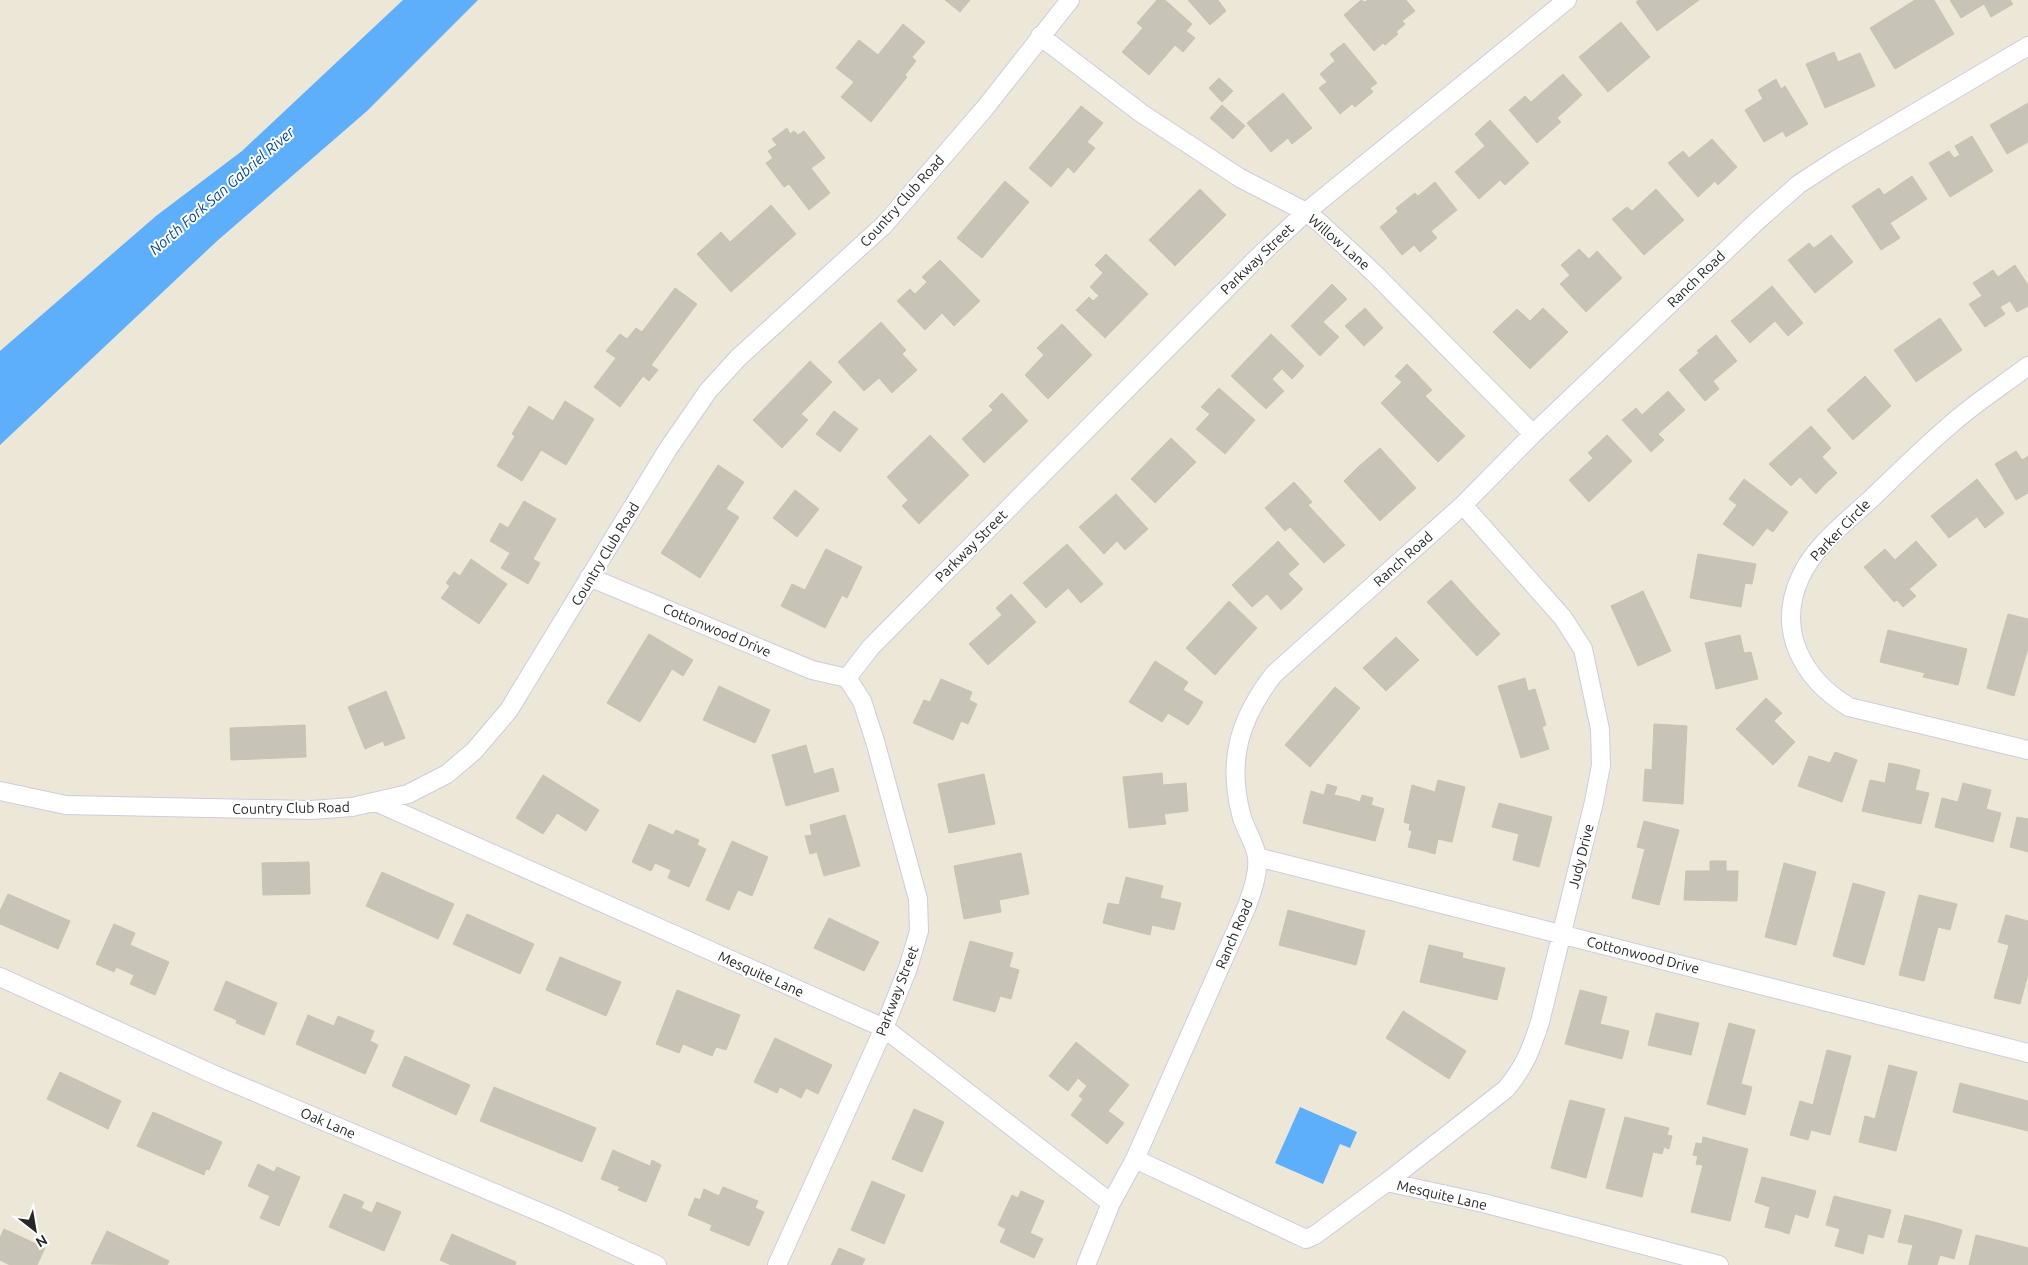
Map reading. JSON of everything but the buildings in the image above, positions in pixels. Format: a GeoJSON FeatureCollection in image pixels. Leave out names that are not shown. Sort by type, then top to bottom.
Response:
{"type":"FeatureCollection","features":[{"type":"Feature","properties":{"kind":"street","name":"Country Club Road"},"geometry":{"type":"LineString","coordinates":[[0,791],[66,805],[311,810],[352,807],[408,794],[447,774],[474,751],[509,710],[672,443],[708,391],[738,358],[884,225],[985,108],[1070,0]]}},
{"type":"Feature","properties":{"kind":"street","name":"Parkway Street"},"geometry":{"type":"LineString","coordinates":[[778,1265],[884,1028],[908,968],[920,931],[918,899],[873,734],[862,701],[847,678],[871,647],[1258,257],[1306,212],[1567,0]]}},
{"type":"Feature","properties":{"kind":"street","name":"Willow Lane"},"geometry":{"type":"LineString","coordinates":[[1040,36],[1141,113],[1172,134],[1240,178],[1306,212],[1374,273],[1533,434]]}},
{"type":"Feature","properties":{"kind":"street","name":"Ranch Road"},"geometry":{"type":"LineString","coordinates":[[1086,1265],[1111,1203],[1135,1159],[1247,906],[1256,879],[1257,857],[1241,815],[1236,785],[1235,763],[1238,744],[1250,708],[1274,674],[1463,504],[1533,434],[1749,228],[1799,184],[1839,158],[2028,46]]}},
{"type":"Feature","properties":{"kind":"street","name":"Parker Circle"},"geometry":{"type":"LineString","coordinates":[[2028,366],[1950,425],[1834,533],[1805,567],[1799,580],[1794,595],[1792,626],[1794,640],[1808,671],[1820,686],[1849,706],[2028,750]]}},
{"type":"Feature","properties":{"kind":"street","name":"Judy Drive"},"geometry":{"type":"LineString","coordinates":[[1386,1182],[1506,1089],[1521,1071],[1540,1022],[1594,802],[1601,765],[1600,729],[1583,649],[1563,618],[1463,504]]}},
{"type":"Feature","properties":{"kind":"street","name":"Cottonwood Drive"},"geometry":{"type":"LineString","coordinates":[[590,577],[812,670],[847,678]]}},
{"type":"Feature","properties":{"kind":"street","name":"Mesquite Lane"},"geometry":{"type":"LineString","coordinates":[[376,802],[884,1028],[1111,1203]]}},
{"type":"Feature","properties":{"kind":"street","name":"Cottonwood Drive"},"geometry":{"type":"LineString","coordinates":[[1257,857],[2028,1053]]}},
{"type":"Feature","properties":{"kind":"street","name":"Oak Lane"},"geometry":{"type":"LineString","coordinates":[[0,977],[217,1076],[556,1219],[657,1265]]}},
{"type":"Feature","properties":{"kind":"street","name":"Mesquite Lane"},"geometry":{"type":"LineString","coordinates":[[1135,1159],[1306,1239],[1315,1236],[1386,1182],[1483,1203],[1719,1265]]}},
{"type":"Feature","properties":{"kind":"water","name":"North Fork San Gabriel River"},"geometry":{"type":"Polygon","coordinates":[[[403,0],[478,0],[367,111],[217,241],[0,445],[0,351],[156,216],[242,151],[403,0]]]}},
{"type":"Feature","properties":{"kind":"water"},"geometry":{"type":"Polygon","coordinates":[[[1300,1107],[1357,1132],[1350,1148],[1340,1144],[1323,1184],[1275,1163],[1300,1107]]]}}]}
